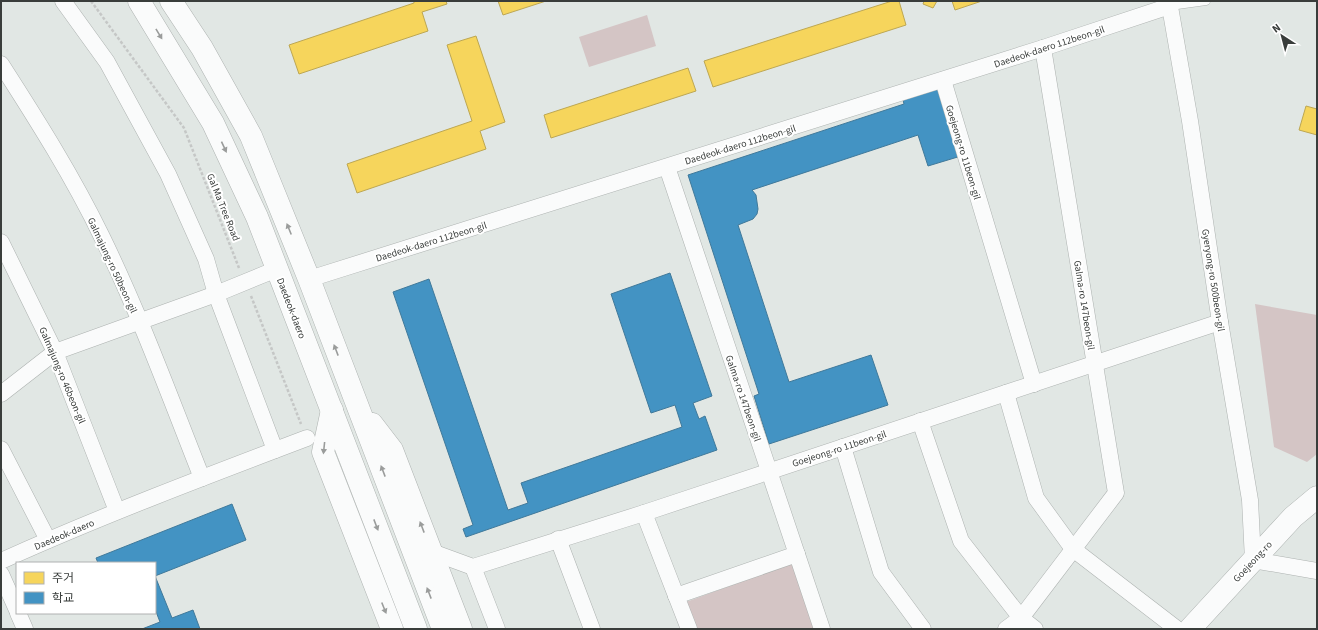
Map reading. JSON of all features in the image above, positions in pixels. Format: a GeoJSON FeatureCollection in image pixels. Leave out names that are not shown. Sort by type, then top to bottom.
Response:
{"type":"FeatureCollection","features":[{"type":"Feature","properties":{"kind":"main road","name":"Daedeok-daero"},"geometry":{"type":"LineString","coordinates":[[139,1],[214,123],[257,217],[416,629]]}},
{"type":"Feature","properties":{"kind":"main road"},"geometry":{"type":"LineString","coordinates":[[170,1],[202,48],[251,136],[309,279],[443,629]]}},
{"type":"Feature","properties":{"kind":"main road"},"geometry":{"type":"LineString","coordinates":[[357,404],[392,450],[461,629]]}},
{"type":"Feature","properties":{"kind":"main road"},"geometry":{"type":"LineString","coordinates":[[332,410],[323,452],[392,629]]}},
{"type":"Feature","properties":{"kind":"main road","name":"Goejeong-ro"},"geometry":{"type":"LineString","coordinates":[[1190,629],[1293,517],[1317,497]]}},
{"type":"Feature","properties":{"kind":"main road"},"geometry":{"type":"LineString","coordinates":[[364,558],[408,608]]}},
{"type":"Feature","properties":{"kind":"street"},"geometry":{"type":"LineString","coordinates":[[63,1],[107,62],[161,162],[206,258],[216,294],[275,450]]}},
{"type":"Feature","properties":{"kind":"street","name":"Daedeok-daero 112beon-gil"},"geometry":{"type":"LineString","coordinates":[[309,279],[1043,48],[1170,3]]}},
{"type":"Feature","properties":{"kind":"street","name":"Gyeryong-ro 500beon-gil"},"geometry":{"type":"LineString","coordinates":[[1170,3],[1190,120],[1220,322],[1250,500],[1253,560]]}},
{"type":"Feature","properties":{"kind":"street","name":"Galma-ro 147beon-gil"},"geometry":{"type":"LineString","coordinates":[[1006,629],[1021,618],[1116,493],[1043,48]]}},
{"type":"Feature","properties":{"kind":"street","name":"Galmajung-ro 50beon-gil"},"geometry":{"type":"LineString","coordinates":[[1,64],[46,134],[102,236],[139,321],[202,478]]}},
{"type":"Feature","properties":{"kind":"street","name":"Goejeong-ro 11beon-gil"},"geometry":{"type":"LineString","coordinates":[[942,80],[1034,384]]}},
{"type":"Feature","properties":{"kind":"street","name":"Galma-ro 147beon-gil"},"geometry":{"type":"LineString","coordinates":[[667,167],[822,629]]}},
{"type":"Feature","properties":{"kind":"street","name":"Galmajung-ro 46beon-gil"},"geometry":{"type":"LineString","coordinates":[[1,242],[55,352],[117,512]]}},
{"type":"Feature","properties":{"kind":"street"},"geometry":{"type":"LineString","coordinates":[[1,394],[55,352],[216,294],[277,269]]}},
{"type":"Feature","properties":{"kind":"street","name":"Goejeong-ro 11beon-gil"},"geometry":{"type":"LineString","coordinates":[[473,567],[644,513],[1220,322]]}},
{"type":"Feature","properties":{"kind":"street"},"geometry":{"type":"LineString","coordinates":[[1006,393],[1036,498],[1073,549],[1177,629]]}},
{"type":"Feature","properties":{"kind":"street"},"geometry":{"type":"LineString","coordinates":[[920,422],[961,540],[1021,618],[1035,629]]}},
{"type":"Feature","properties":{"kind":"street","name":"Daedeok-daero"},"geometry":{"type":"LineString","coordinates":[[1,562],[48,540],[117,512],[307,438]]}},
{"type":"Feature","properties":{"kind":"street"},"geometry":{"type":"LineString","coordinates":[[843,446],[881,572],[923,629]]}},
{"type":"Feature","properties":{"kind":"street"},"geometry":{"type":"LineString","coordinates":[[1,449],[48,540]]}},
{"type":"Feature","properties":{"kind":"street"},"geometry":{"type":"LineString","coordinates":[[644,513],[689,629]]}},
{"type":"Feature","properties":{"kind":"street"},"geometry":{"type":"LineString","coordinates":[[558,539],[592,629]]}},
{"type":"Feature","properties":{"kind":"street"},"geometry":{"type":"LineString","coordinates":[[432,552],[473,567],[497,629]]}},
{"type":"Feature","properties":{"kind":"street"},"geometry":{"type":"LineString","coordinates":[[676,596],[797,554]]}},
{"type":"Feature","properties":{"kind":"street"},"geometry":{"type":"LineString","coordinates":[[1253,560],[1317,571]]}},
{"type":"Feature","properties":{"kind":"street"},"geometry":{"type":"LineString","coordinates":[[1,574],[16,608]]}},
{"type":"Feature","properties":{"kind":"street"},"geometry":{"type":"LineString","coordinates":[[18,614],[25,629]]}},
{"type":"Feature","properties":{"kind":"lane"},"geometry":{"type":"LineString","coordinates":[[1170,3],[1206,1]]}},
{"type":"Feature","properties":{"kind":"path","name":"Gal Ma Tree Road"},"geometry":{"type":"LineString","coordinates":[[91,1],[184,128],[307,438]]}},
{"type":"Feature","properties":{"kind":"shaded area"},"geometry":{"type":"Polygon","coordinates":[[[647,15],[656,46],[589,67],[579,37],[647,15]]]}},
{"type":"Feature","properties":{"kind":"shaded area"},"geometry":{"type":"Polygon","coordinates":[[[1255,304],[1317,315],[1317,454],[1307,462],[1274,447],[1255,304]]]}},
{"type":"Feature","properties":{"kind":"shaded area"},"geometry":{"type":"Polygon","coordinates":[[[792,563],[816,629],[696,629],[686,602],[792,563]]]}},
{"type":"Feature","properties":{"kind":"building: 주거"},"geometry":{"type":"Polygon","coordinates":[[[414,1],[446,1],[447,4],[422,12],[428,31],[299,74],[289,45],[414,3],[414,1]]]}},
{"type":"Feature","properties":{"kind":"building: 주거"},"geometry":{"type":"Polygon","coordinates":[[[498,1],[546,1],[503,15],[498,1]]]}},
{"type":"Feature","properties":{"kind":"building: 주거"},"geometry":{"type":"Polygon","coordinates":[[[892,1],[899,1],[906,25],[713,87],[704,61],[892,1]]]}},
{"type":"Feature","properties":{"kind":"building: 주거"},"geometry":{"type":"Polygon","coordinates":[[[924,1],[937,1],[933,8],[923,4],[924,1]]]}},
{"type":"Feature","properties":{"kind":"building: 주거"},"geometry":{"type":"Polygon","coordinates":[[[952,1],[982,1],[955,10],[952,1]]]}},
{"type":"Feature","properties":{"kind":"building: 주거"},"geometry":{"type":"Polygon","coordinates":[[[476,36],[505,122],[480,131],[486,149],[357,193],[347,164],[472,121],[447,45],[476,36]]]}},
{"type":"Feature","properties":{"kind":"building: 주거"},"geometry":{"type":"Polygon","coordinates":[[[688,68],[696,91],[551,138],[544,115],[688,68]]]}},
{"type":"Feature","properties":{"kind":"building: 주거"},"geometry":{"type":"Polygon","coordinates":[[[1306,106],[1317,109],[1317,135],[1299,130],[1306,106]]]}},
{"type":"Feature","properties":{"kind":"building: 학교"},"geometry":{"type":"Polygon","coordinates":[[[937,84],[961,156],[928,166],[918,135],[752,190],[756,195],[758,209],[757,214],[753,219],[738,225],[789,382],[871,355],[888,405],[769,444],[754,396],[759,394],[688,175],[904,104],[902,96],[937,84]]]}},
{"type":"Feature","properties":{"kind":"building: 학교"},"geometry":{"type":"Polygon","coordinates":[[[670,273],[712,396],[693,403],[699,419],[705,416],[717,450],[466,537],[463,529],[473,525],[393,292],[429,279],[508,510],[528,503],[521,483],[682,427],[675,405],[651,413],[611,294],[670,273]]]}},
{"type":"Feature","properties":{"kind":"building: 학교"},"geometry":{"type":"Polygon","coordinates":[[[232,504],[246,540],[156,576],[156,562],[98,562],[96,558],[232,504]]]}},
{"type":"Feature","properties":{"kind":"building: 학교"},"geometry":{"type":"Polygon","coordinates":[[[156,578],[172,618],[193,610],[200,629],[142,629],[160,622],[156,612],[156,578]]]}}]}
